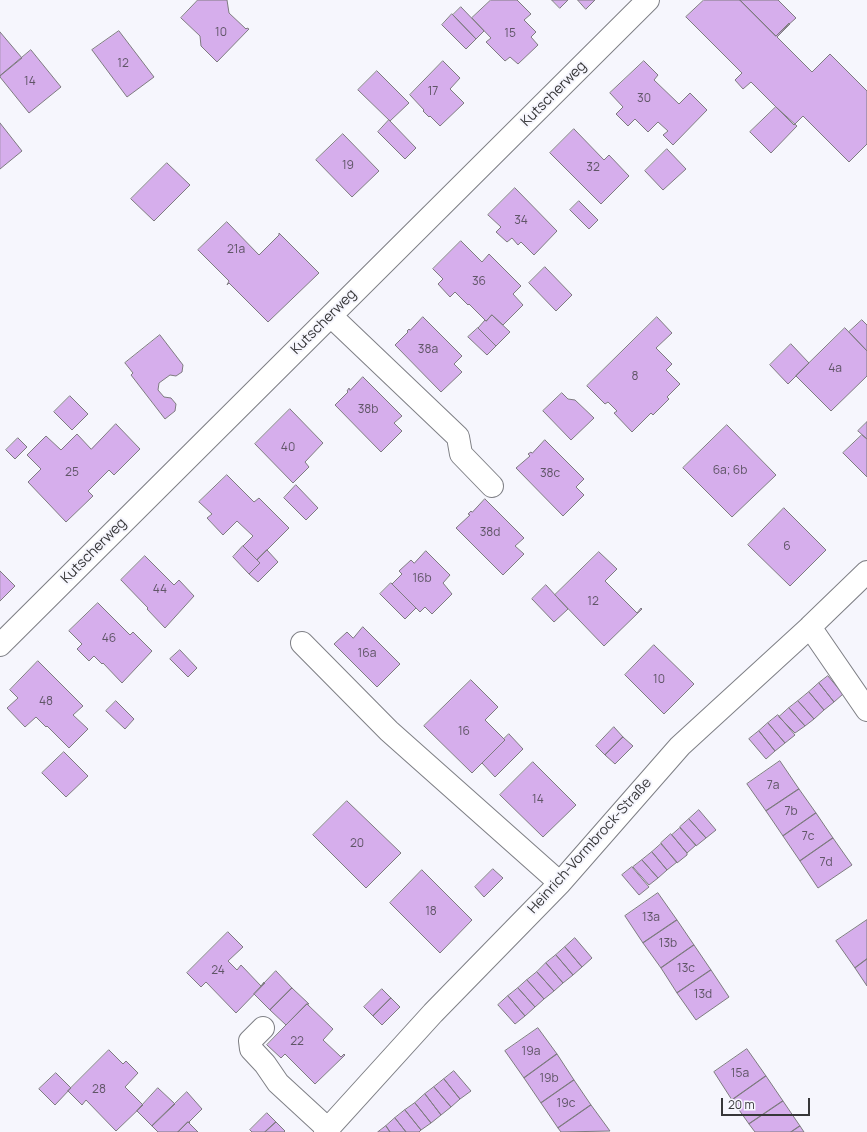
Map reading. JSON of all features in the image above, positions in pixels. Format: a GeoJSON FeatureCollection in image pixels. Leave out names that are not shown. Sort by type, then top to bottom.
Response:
{"type":"FeatureCollection","features":[{"type":"Feature","properties":{"kind":"street","name":"Kutscherweg"},"geometry":{"type":"LineString","coordinates":[[0,645],[648,0]]}},
{"type":"Feature","properties":{"kind":"street"},"geometry":{"type":"LineString","coordinates":[[331,316],[458,438],[461,454],[492,486]]}},
{"type":"Feature","properties":{"kind":"street","name":"Heinrich-Vormbrock-Straße"},"geometry":{"type":"LineString","coordinates":[[326,1130],[433,1014],[560,883],[680,746],[810,627],[867,572]]}},
{"type":"Feature","properties":{"kind":"street"},"geometry":{"type":"LineString","coordinates":[[810,627],[867,710]]}},
{"type":"Feature","properties":{"kind":"street"},"geometry":{"type":"LineString","coordinates":[[302,644],[389,731],[560,883]]}},
{"type":"Feature","properties":{"kind":"street"},"geometry":{"type":"LineString","coordinates":[[263,1028],[250,1042],[251,1049],[265,1064],[278,1082],[326,1130]]}},
{"type":"Feature","properties":{"kind":"building"},"geometry":{"type":"Polygon","coordinates":[[[198,0],[227,0],[229,13],[246,29],[249,29],[217,62],[201,46],[200,36],[181,18],[198,0]]]}},
{"type":"Feature","properties":{"kind":"building"},"geometry":{"type":"Polygon","coordinates":[[[491,0],[517,0],[531,14],[524,20],[536,32],[531,37],[538,45],[518,64],[510,57],[505,61],[486,42],[491,38],[472,18],[491,0]]]}},
{"type":"Feature","properties":{"kind":"building"},"geometry":{"type":"Polygon","coordinates":[[[552,0],[568,0],[560,8],[552,0]]]}},
{"type":"Feature","properties":{"kind":"building"},"geometry":{"type":"Polygon","coordinates":[[[578,0],[595,0],[586,9],[578,0]]]}},
{"type":"Feature","properties":{"kind":"building"},"geometry":{"type":"Polygon","coordinates":[[[704,0],[740,0],[776,36],[789,23],[790,24],[777,37],[812,72],[830,54],[867,91],[867,144],[849,162],[803,116],[794,125],[751,82],[743,89],[735,80],[742,73],[686,17],[704,0]]]}},
{"type":"Feature","properties":{"kind":"building"},"geometry":{"type":"Polygon","coordinates":[[[740,0],[778,0],[796,18],[776,36],[740,0]]]}},
{"type":"Feature","properties":{"kind":"building"},"geometry":{"type":"Polygon","coordinates":[[[461,7],[484,31],[476,39],[453,15],[461,7]]]}},
{"type":"Feature","properties":{"kind":"building"},"geometry":{"type":"Polygon","coordinates":[[[452,14],[476,39],[466,49],[442,25],[452,14]]]}},
{"type":"Feature","properties":{"kind":"building"},"geometry":{"type":"Polygon","coordinates":[[[119,31],[154,77],[127,97],[92,50],[119,31]]]}},
{"type":"Feature","properties":{"kind":"building"},"geometry":{"type":"Polygon","coordinates":[[[0,32],[22,58],[0,76],[0,32]]]}},
{"type":"Feature","properties":{"kind":"building"},"geometry":{"type":"Polygon","coordinates":[[[31,50],[61,87],[29,113],[0,76],[31,50]]]}},
{"type":"Feature","properties":{"kind":"building"},"geometry":{"type":"Polygon","coordinates":[[[443,61],[460,78],[450,89],[464,103],[440,126],[423,111],[424,110],[410,95],[443,61]]]}},
{"type":"Feature","properties":{"kind":"building"},"geometry":{"type":"Polygon","coordinates":[[[644,61],[658,75],[654,80],[679,104],[690,93],[707,110],[673,145],[663,135],[668,131],[658,122],[648,132],[635,119],[628,126],[616,114],[623,107],[610,93],[644,61]]]}},
{"type":"Feature","properties":{"kind":"building"},"geometry":{"type":"Polygon","coordinates":[[[377,71],[409,103],[390,121],[358,90],[377,71]]]}},
{"type":"Feature","properties":{"kind":"building"},"geometry":{"type":"Polygon","coordinates":[[[776,107],[797,126],[771,153],[750,132],[776,107]]]}},
{"type":"Feature","properties":{"kind":"building"},"geometry":{"type":"Polygon","coordinates":[[[389,120],[416,148],[405,159],[378,132],[389,120]]]}},
{"type":"Feature","properties":{"kind":"building"},"geometry":{"type":"Polygon","coordinates":[[[0,123],[22,151],[0,169],[0,123]]]}},
{"type":"Feature","properties":{"kind":"building"},"geometry":{"type":"Polygon","coordinates":[[[574,129],[604,160],[609,155],[629,176],[601,204],[550,153],[574,129]]]}},
{"type":"Feature","properties":{"kind":"building"},"geometry":{"type":"Polygon","coordinates":[[[343,134],[379,171],[352,197],[316,160],[343,134]]]}},
{"type":"Feature","properties":{"kind":"building"},"geometry":{"type":"Polygon","coordinates":[[[667,149],[686,169],[663,190],[645,171],[667,149]]]}},
{"type":"Feature","properties":{"kind":"building"},"geometry":{"type":"Polygon","coordinates":[[[167,163],[190,185],[154,221],[131,199],[167,163]]]}},
{"type":"Feature","properties":{"kind":"building"},"geometry":{"type":"Polygon","coordinates":[[[515,188],[557,231],[534,255],[521,242],[518,245],[512,238],[507,242],[496,232],[501,227],[488,215],[515,188]]]}},
{"type":"Feature","properties":{"kind":"building"},"geometry":{"type":"Polygon","coordinates":[[[579,201],[598,220],[589,229],[570,210],[579,201]]]}},
{"type":"Feature","properties":{"kind":"building"},"geometry":{"type":"Polygon","coordinates":[[[227,222],[259,255],[279,235],[279,233],[319,273],[268,322],[229,283],[227,285],[229,281],[198,250],[227,222]]]}},
{"type":"Feature","properties":{"kind":"building"},"geometry":{"type":"Polygon","coordinates":[[[461,241],[482,262],[489,254],[521,286],[513,294],[523,305],[503,325],[492,315],[486,321],[455,292],[450,297],[438,284],[443,279],[433,269],[461,241]]]}},
{"type":"Feature","properties":{"kind":"building"},"geometry":{"type":"Polygon","coordinates":[[[545,267],[572,295],[556,311],[529,283],[545,267]]]}},
{"type":"Feature","properties":{"kind":"building"},"geometry":{"type":"Polygon","coordinates":[[[492,315],[510,332],[496,346],[478,328],[492,315]]]}},
{"type":"Feature","properties":{"kind":"building"},"geometry":{"type":"Polygon","coordinates":[[[423,317],[462,356],[454,364],[462,372],[441,392],[395,345],[408,332],[407,331],[409,329],[410,330],[423,317]]]}},
{"type":"Feature","properties":{"kind":"building"},"geometry":{"type":"Polygon","coordinates":[[[657,317],[672,333],[656,348],[672,364],[666,370],[680,384],[667,397],[669,399],[653,415],[651,413],[632,432],[614,413],[617,411],[608,402],[605,404],[587,386],[657,317]]]}},
{"type":"Feature","properties":{"kind":"building"},"geometry":{"type":"Polygon","coordinates":[[[862,320],[867,325],[867,351],[849,332],[862,320]]]}},
{"type":"Feature","properties":{"kind":"building"},"geometry":{"type":"Polygon","coordinates":[[[478,328],[496,346],[487,355],[468,337],[478,328]]]}},
{"type":"Feature","properties":{"kind":"building"},"geometry":{"type":"Polygon","coordinates":[[[845,328],[867,351],[867,376],[831,411],[796,376],[845,328]]]}},
{"type":"Feature","properties":{"kind":"building"},"geometry":{"type":"Polygon","coordinates":[[[160,335],[183,365],[182,372],[176,376],[170,375],[159,383],[158,390],[164,397],[171,398],[176,404],[175,411],[165,419],[131,375],[133,373],[125,363],[160,335]]]}},
{"type":"Feature","properties":{"kind":"building"},"geometry":{"type":"Polygon","coordinates":[[[791,344],[809,363],[788,384],[770,365],[791,344]]]}},
{"type":"Feature","properties":{"kind":"building"},"geometry":{"type":"Polygon","coordinates":[[[363,377],[402,416],[394,423],[402,431],[381,452],[335,405],[348,392],[347,391],[349,388],[350,390],[363,377]]]}},
{"type":"Feature","properties":{"kind":"building"},"geometry":{"type":"Polygon","coordinates":[[[562,393],[568,399],[575,400],[594,418],[571,440],[543,411],[562,393]]]}},
{"type":"Feature","properties":{"kind":"building"},"geometry":{"type":"Polygon","coordinates":[[[70,396],[88,414],[72,430],[54,412],[70,396]]]}},
{"type":"Feature","properties":{"kind":"building"},"geometry":{"type":"Polygon","coordinates":[[[290,409],[323,443],[305,462],[309,467],[293,483],[255,444],[290,409]]]}},
{"type":"Feature","properties":{"kind":"building"},"geometry":{"type":"Polygon","coordinates":[[[867,422],[867,439],[858,431],[867,422]]]}},
{"type":"Feature","properties":{"kind":"building"},"geometry":{"type":"Polygon","coordinates":[[[116,424],[140,449],[114,475],[109,470],[88,491],[93,496],[66,522],[28,482],[41,469],[27,455],[46,436],[61,450],[77,434],[91,449],[116,424]]]}},
{"type":"Feature","properties":{"kind":"building"},"geometry":{"type":"Polygon","coordinates":[[[727,425],[776,475],[732,517],[683,468],[727,425]]]}},
{"type":"Feature","properties":{"kind":"building"},"geometry":{"type":"Polygon","coordinates":[[[862,435],[867,439],[867,477],[843,453],[862,435]]]}},
{"type":"Feature","properties":{"kind":"building"},"geometry":{"type":"Polygon","coordinates":[[[18,438],[27,447],[15,459],[6,450],[18,438]]]}},
{"type":"Feature","properties":{"kind":"building"},"geometry":{"type":"Polygon","coordinates":[[[545,440],[584,479],[576,487],[584,495],[563,516],[516,468],[530,456],[528,454],[531,452],[532,453],[545,440]]]}},
{"type":"Feature","properties":{"kind":"building"},"geometry":{"type":"Polygon","coordinates":[[[227,475],[254,502],[259,498],[289,528],[257,560],[243,546],[253,536],[237,521],[223,535],[207,518],[212,514],[199,502],[227,475]]]}},
{"type":"Feature","properties":{"kind":"building"},"geometry":{"type":"Polygon","coordinates":[[[296,485],[318,508],[306,520],[284,498],[296,485]]]}},
{"type":"Feature","properties":{"kind":"building"},"geometry":{"type":"Polygon","coordinates":[[[485,499],[524,538],[515,546],[524,554],[503,575],[456,528],[470,515],[468,514],[471,511],[472,512],[485,499]]]}},
{"type":"Feature","properties":{"kind":"building"},"geometry":{"type":"Polygon","coordinates":[[[784,508],[826,550],[790,586],[748,545],[784,508]]]}},
{"type":"Feature","properties":{"kind":"building"},"geometry":{"type":"Polygon","coordinates":[[[243,546],[260,563],[249,574],[233,557],[243,546]]]}},
{"type":"Feature","properties":{"kind":"building"},"geometry":{"type":"Polygon","coordinates":[[[267,550],[278,562],[258,582],[249,574],[260,563],[257,560],[267,550]]]}},
{"type":"Feature","properties":{"kind":"building"},"geometry":{"type":"Polygon","coordinates":[[[426,551],[450,575],[443,583],[452,594],[432,614],[425,607],[420,612],[392,584],[402,574],[399,571],[411,560],[414,563],[426,551]]]}},
{"type":"Feature","properties":{"kind":"building"},"geometry":{"type":"Polygon","coordinates":[[[599,552],[617,569],[605,581],[637,613],[641,608],[642,609],[604,646],[555,595],[599,552]]]}},
{"type":"Feature","properties":{"kind":"building"},"geometry":{"type":"Polygon","coordinates":[[[145,556],[174,585],[179,580],[194,596],[165,628],[121,580],[145,556]]]}},
{"type":"Feature","properties":{"kind":"building"},"geometry":{"type":"Polygon","coordinates":[[[0,571],[15,586],[0,601],[0,571]]]}},
{"type":"Feature","properties":{"kind":"building"},"geometry":{"type":"Polygon","coordinates":[[[391,583],[416,608],[405,619],[380,594],[391,583]]]}},
{"type":"Feature","properties":{"kind":"building"},"geometry":{"type":"Polygon","coordinates":[[[546,585],[568,609],[554,622],[532,599],[546,585]]]}},
{"type":"Feature","properties":{"kind":"building"},"geometry":{"type":"Polygon","coordinates":[[[98,603],[130,635],[133,632],[152,651],[122,683],[103,663],[102,664],[94,656],[89,661],[77,649],[82,644],[69,631],[98,603]]]}},
{"type":"Feature","properties":{"kind":"building"},"geometry":{"type":"Polygon","coordinates":[[[363,627],[400,664],[377,687],[334,644],[347,632],[353,638],[363,627]]]}},
{"type":"Feature","properties":{"kind":"building"},"geometry":{"type":"Polygon","coordinates":[[[654,645],[694,684],[664,714],[625,675],[654,645]]]}},
{"type":"Feature","properties":{"kind":"building"},"geometry":{"type":"Polygon","coordinates":[[[180,650],[197,668],[188,677],[170,659],[180,650]]]}},
{"type":"Feature","properties":{"kind":"building"},"geometry":{"type":"Polygon","coordinates":[[[38,661],[83,706],[73,715],[88,729],[69,748],[36,717],[25,727],[7,708],[18,698],[10,690],[38,661]]]}},
{"type":"Feature","properties":{"kind":"building"},"geometry":{"type":"Polygon","coordinates":[[[828,676],[843,694],[834,702],[819,683],[828,676]]]}},
{"type":"Feature","properties":{"kind":"building"},"geometry":{"type":"Polygon","coordinates":[[[471,680],[498,707],[485,720],[505,740],[472,773],[424,726],[471,680]]]}},
{"type":"Feature","properties":{"kind":"building"},"geometry":{"type":"Polygon","coordinates":[[[819,683],[834,702],[824,710],[809,692],[819,683]]]}},
{"type":"Feature","properties":{"kind":"building"},"geometry":{"type":"Polygon","coordinates":[[[809,692],[824,710],[814,719],[798,701],[809,692]]]}},
{"type":"Feature","properties":{"kind":"building"},"geometry":{"type":"Polygon","coordinates":[[[116,701],[134,719],[125,729],[106,711],[116,701]]]}},
{"type":"Feature","properties":{"kind":"building"},"geometry":{"type":"Polygon","coordinates":[[[798,701],[814,719],[805,726],[789,708],[798,701]]]}},
{"type":"Feature","properties":{"kind":"building"},"geometry":{"type":"Polygon","coordinates":[[[789,708],[805,726],[795,733],[779,717],[789,708]]]}},
{"type":"Feature","properties":{"kind":"building"},"geometry":{"type":"Polygon","coordinates":[[[778,715],[795,735],[785,743],[768,723],[778,715]]]}},
{"type":"Feature","properties":{"kind":"building"},"geometry":{"type":"Polygon","coordinates":[[[768,723],[785,743],[775,751],[759,731],[768,723]]]}},
{"type":"Feature","properties":{"kind":"building"},"geometry":{"type":"Polygon","coordinates":[[[614,727],[623,737],[605,755],[596,746],[614,727]]]}},
{"type":"Feature","properties":{"kind":"building"},"geometry":{"type":"Polygon","coordinates":[[[759,731],[775,751],[766,759],[749,739],[759,731]]]}},
{"type":"Feature","properties":{"kind":"building"},"geometry":{"type":"Polygon","coordinates":[[[509,734],[523,749],[495,777],[482,763],[509,734]]]}},
{"type":"Feature","properties":{"kind":"building"},"geometry":{"type":"Polygon","coordinates":[[[623,737],[633,746],[615,764],[605,755],[623,737]]]}},
{"type":"Feature","properties":{"kind":"building"},"geometry":{"type":"Polygon","coordinates":[[[64,752],[88,776],[66,797],[42,773],[64,752]]]}},
{"type":"Feature","properties":{"kind":"building"},"geometry":{"type":"Polygon","coordinates":[[[780,761],[799,789],[766,811],[747,784],[780,761]]]}},
{"type":"Feature","properties":{"kind":"building"},"geometry":{"type":"Polygon","coordinates":[[[533,762],[576,805],[543,837],[500,795],[533,762]]]}},
{"type":"Feature","properties":{"kind":"building"},"geometry":{"type":"Polygon","coordinates":[[[799,789],[816,813],[783,836],[766,811],[799,789]]]}},
{"type":"Feature","properties":{"kind":"building"},"geometry":{"type":"Polygon","coordinates":[[[347,801],[401,853],[366,888],[313,835],[347,801]]]}},
{"type":"Feature","properties":{"kind":"building"},"geometry":{"type":"Polygon","coordinates":[[[699,810],[716,830],[706,838],[689,819],[699,810]]]}},
{"type":"Feature","properties":{"kind":"building"},"geometry":{"type":"Polygon","coordinates":[[[816,813],[833,838],[800,861],[783,836],[816,813]]]}},
{"type":"Feature","properties":{"kind":"building"},"geometry":{"type":"Polygon","coordinates":[[[689,819],[706,838],[696,846],[680,827],[689,819]]]}},
{"type":"Feature","properties":{"kind":"building"},"geometry":{"type":"Polygon","coordinates":[[[680,828],[696,845],[687,853],[672,835],[680,828]]]}},
{"type":"Feature","properties":{"kind":"building"},"geometry":{"type":"Polygon","coordinates":[[[671,834],[687,853],[687,855],[677,863],[661,843],[671,834]]]}},
{"type":"Feature","properties":{"kind":"building"},"geometry":{"type":"Polygon","coordinates":[[[833,838],[852,865],[818,888],[800,861],[833,838]]]}},
{"type":"Feature","properties":{"kind":"building"},"geometry":{"type":"Polygon","coordinates":[[[661,844],[677,862],[667,870],[652,852],[661,844]]]}},
{"type":"Feature","properties":{"kind":"building"},"geometry":{"type":"Polygon","coordinates":[[[652,852],[667,870],[658,878],[642,860],[652,852]]]}},
{"type":"Feature","properties":{"kind":"building"},"geometry":{"type":"Polygon","coordinates":[[[642,860],[658,878],[649,885],[633,867],[642,860]]]}},
{"type":"Feature","properties":{"kind":"building"},"geometry":{"type":"Polygon","coordinates":[[[632,867],[649,887],[639,895],[622,875],[632,867]]]}},
{"type":"Feature","properties":{"kind":"building"},"geometry":{"type":"Polygon","coordinates":[[[493,869],[503,878],[484,897],[475,887],[493,869]]]}},
{"type":"Feature","properties":{"kind":"building"},"geometry":{"type":"Polygon","coordinates":[[[422,870],[472,920],[440,953],[390,903],[422,870]]]}},
{"type":"Feature","properties":{"kind":"building"},"geometry":{"type":"Polygon","coordinates":[[[658,893],[677,920],[643,943],[625,916],[658,893]]]}},
{"type":"Feature","properties":{"kind":"building"},"geometry":{"type":"Polygon","coordinates":[[[677,920],[694,945],[661,968],[643,943],[677,920]]]}},
{"type":"Feature","properties":{"kind":"building"},"geometry":{"type":"Polygon","coordinates":[[[867,920],[867,959],[855,968],[836,941],[867,920]]]}},
{"type":"Feature","properties":{"kind":"building"},"geometry":{"type":"Polygon","coordinates":[[[228,932],[243,947],[228,961],[237,970],[241,965],[261,986],[264,982],[265,983],[236,1013],[206,982],[201,987],[187,973],[228,932]]]}},
{"type":"Feature","properties":{"kind":"building"},"geometry":{"type":"Polygon","coordinates":[[[575,938],[592,958],[582,967],[565,947],[575,938]]]}},
{"type":"Feature","properties":{"kind":"building"},"geometry":{"type":"Polygon","coordinates":[[[694,945],[711,970],[677,993],[661,968],[694,945]]]}},
{"type":"Feature","properties":{"kind":"building"},"geometry":{"type":"Polygon","coordinates":[[[565,947],[582,967],[573,975],[556,955],[565,947]]]}},
{"type":"Feature","properties":{"kind":"building"},"geometry":{"type":"Polygon","coordinates":[[[556,955],[573,975],[563,983],[546,963],[556,955]]]}},
{"type":"Feature","properties":{"kind":"building"},"geometry":{"type":"Polygon","coordinates":[[[867,959],[867,986],[855,968],[867,959]]]}},
{"type":"Feature","properties":{"kind":"building"},"geometry":{"type":"Polygon","coordinates":[[[546,963],[563,983],[554,991],[537,972],[546,963]]]}},
{"type":"Feature","properties":{"kind":"building"},"geometry":{"type":"Polygon","coordinates":[[[711,970],[729,997],[696,1020],[677,993],[711,970]]]}},
{"type":"Feature","properties":{"kind":"building"},"geometry":{"type":"Polygon","coordinates":[[[276,971],[292,988],[270,1010],[254,994],[276,971]]]}},
{"type":"Feature","properties":{"kind":"building"},"geometry":{"type":"Polygon","coordinates":[[[537,972],[554,991],[544,999],[527,980],[537,972]]]}},
{"type":"Feature","properties":{"kind":"building"},"geometry":{"type":"Polygon","coordinates":[[[527,980],[544,999],[535,1007],[518,988],[527,980]]]}},
{"type":"Feature","properties":{"kind":"building"},"geometry":{"type":"Polygon","coordinates":[[[292,988],[309,1004],[307,1004],[286,1025],[270,1010],[292,988]]]}},
{"type":"Feature","properties":{"kind":"building"},"geometry":{"type":"Polygon","coordinates":[[[518,988],[535,1007],[525,1016],[508,996],[518,988]]]}},
{"type":"Feature","properties":{"kind":"building"},"geometry":{"type":"Polygon","coordinates":[[[382,989],[391,998],[373,1016],[364,1007],[382,989]]]}},
{"type":"Feature","properties":{"kind":"building"},"geometry":{"type":"Polygon","coordinates":[[[508,996],[525,1016],[515,1024],[498,1005],[508,996]]]}},
{"type":"Feature","properties":{"kind":"building"},"geometry":{"type":"Polygon","coordinates":[[[391,998],[400,1007],[382,1025],[373,1016],[391,998]]]}},
{"type":"Feature","properties":{"kind":"building"},"geometry":{"type":"Polygon","coordinates":[[[307,1004],[333,1029],[323,1040],[341,1057],[344,1054],[345,1055],[315,1084],[285,1054],[281,1058],[267,1045],[307,1004]]]}},
{"type":"Feature","properties":{"kind":"building"},"geometry":{"type":"Polygon","coordinates":[[[538,1028],[557,1054],[524,1078],[505,1051],[538,1028]]]}},
{"type":"Feature","properties":{"kind":"building"},"geometry":{"type":"Polygon","coordinates":[[[747,1049],[766,1076],[732,1100],[714,1072],[747,1049]]]}},
{"type":"Feature","properties":{"kind":"building"},"geometry":{"type":"Polygon","coordinates":[[[109,1050],[123,1064],[126,1061],[138,1073],[125,1087],[143,1105],[116,1131],[86,1100],[82,1105],[68,1091],[109,1050]]]}},
{"type":"Feature","properties":{"kind":"building"},"geometry":{"type":"Polygon","coordinates":[[[557,1054],[574,1080],[541,1103],[524,1078],[557,1054]]]}},
{"type":"Feature","properties":{"kind":"building"},"geometry":{"type":"Polygon","coordinates":[[[454,1071],[471,1091],[460,1099],[444,1079],[454,1071]]]}},
{"type":"Feature","properties":{"kind":"building"},"geometry":{"type":"Polygon","coordinates":[[[56,1073],[71,1088],[55,1105],[39,1089],[56,1073]]]}},
{"type":"Feature","properties":{"kind":"building"},"geometry":{"type":"Polygon","coordinates":[[[766,1076],[783,1101],[749,1124],[732,1100],[766,1076]]]}},
{"type":"Feature","properties":{"kind":"building"},"geometry":{"type":"Polygon","coordinates":[[[444,1079],[460,1099],[451,1107],[434,1087],[444,1079]]]}},
{"type":"Feature","properties":{"kind":"building"},"geometry":{"type":"Polygon","coordinates":[[[574,1080],[591,1105],[558,1128],[541,1103],[574,1080]]]}},
{"type":"Feature","properties":{"kind":"building"},"geometry":{"type":"Polygon","coordinates":[[[434,1087],[451,1107],[441,1115],[425,1094],[434,1087]]]}},
{"type":"Feature","properties":{"kind":"building"},"geometry":{"type":"Polygon","coordinates":[[[158,1088],[175,1104],[152,1126],[137,1111],[158,1088]]]}},
{"type":"Feature","properties":{"kind":"building"},"geometry":{"type":"Polygon","coordinates":[[[187,1092],[202,1109],[189,1122],[190,1123],[188,1122],[178,1132],[158,1132],[152,1126],[187,1092]]]}},
{"type":"Feature","properties":{"kind":"building"},"geometry":{"type":"Polygon","coordinates":[[[425,1094],[441,1115],[431,1123],[415,1103],[425,1094]]]}},
{"type":"Feature","properties":{"kind":"building"},"geometry":{"type":"Polygon","coordinates":[[[783,1101],[800,1126],[791,1132],[755,1132],[749,1124],[783,1101]]]}},
{"type":"Feature","properties":{"kind":"building"},"geometry":{"type":"Polygon","coordinates":[[[415,1103],[431,1123],[421,1130],[405,1110],[415,1103]]]}},
{"type":"Feature","properties":{"kind":"building"},"geometry":{"type":"Polygon","coordinates":[[[591,1105],[610,1131],[561,1132],[558,1128],[591,1105]]]}},
{"type":"Feature","properties":{"kind":"building"},"geometry":{"type":"Polygon","coordinates":[[[405,1110],[421,1130],[419,1132],[406,1132],[395,1118],[405,1110]]]}},
{"type":"Feature","properties":{"kind":"building"},"geometry":{"type":"Polygon","coordinates":[[[267,1113],[276,1122],[265,1132],[252,1132],[250,1130],[267,1113]]]}},
{"type":"Feature","properties":{"kind":"building"},"geometry":{"type":"Polygon","coordinates":[[[395,1118],[406,1132],[390,1132],[386,1126],[395,1118]]]}},
{"type":"Feature","properties":{"kind":"building"},"geometry":{"type":"Polygon","coordinates":[[[188,1122],[198,1132],[178,1132],[188,1122]]]}},
{"type":"Feature","properties":{"kind":"building"},"geometry":{"type":"Polygon","coordinates":[[[276,1122],[285,1131],[284,1132],[265,1132],[276,1122]]]}},
{"type":"Feature","properties":{"kind":"building"},"geometry":{"type":"Polygon","coordinates":[[[386,1126],[390,1132],[378,1132],[386,1126]]]}},
{"type":"Feature","properties":{"kind":"building"},"geometry":{"type":"Polygon","coordinates":[[[800,1126],[804,1132],[791,1132],[800,1126]]]}}]}
